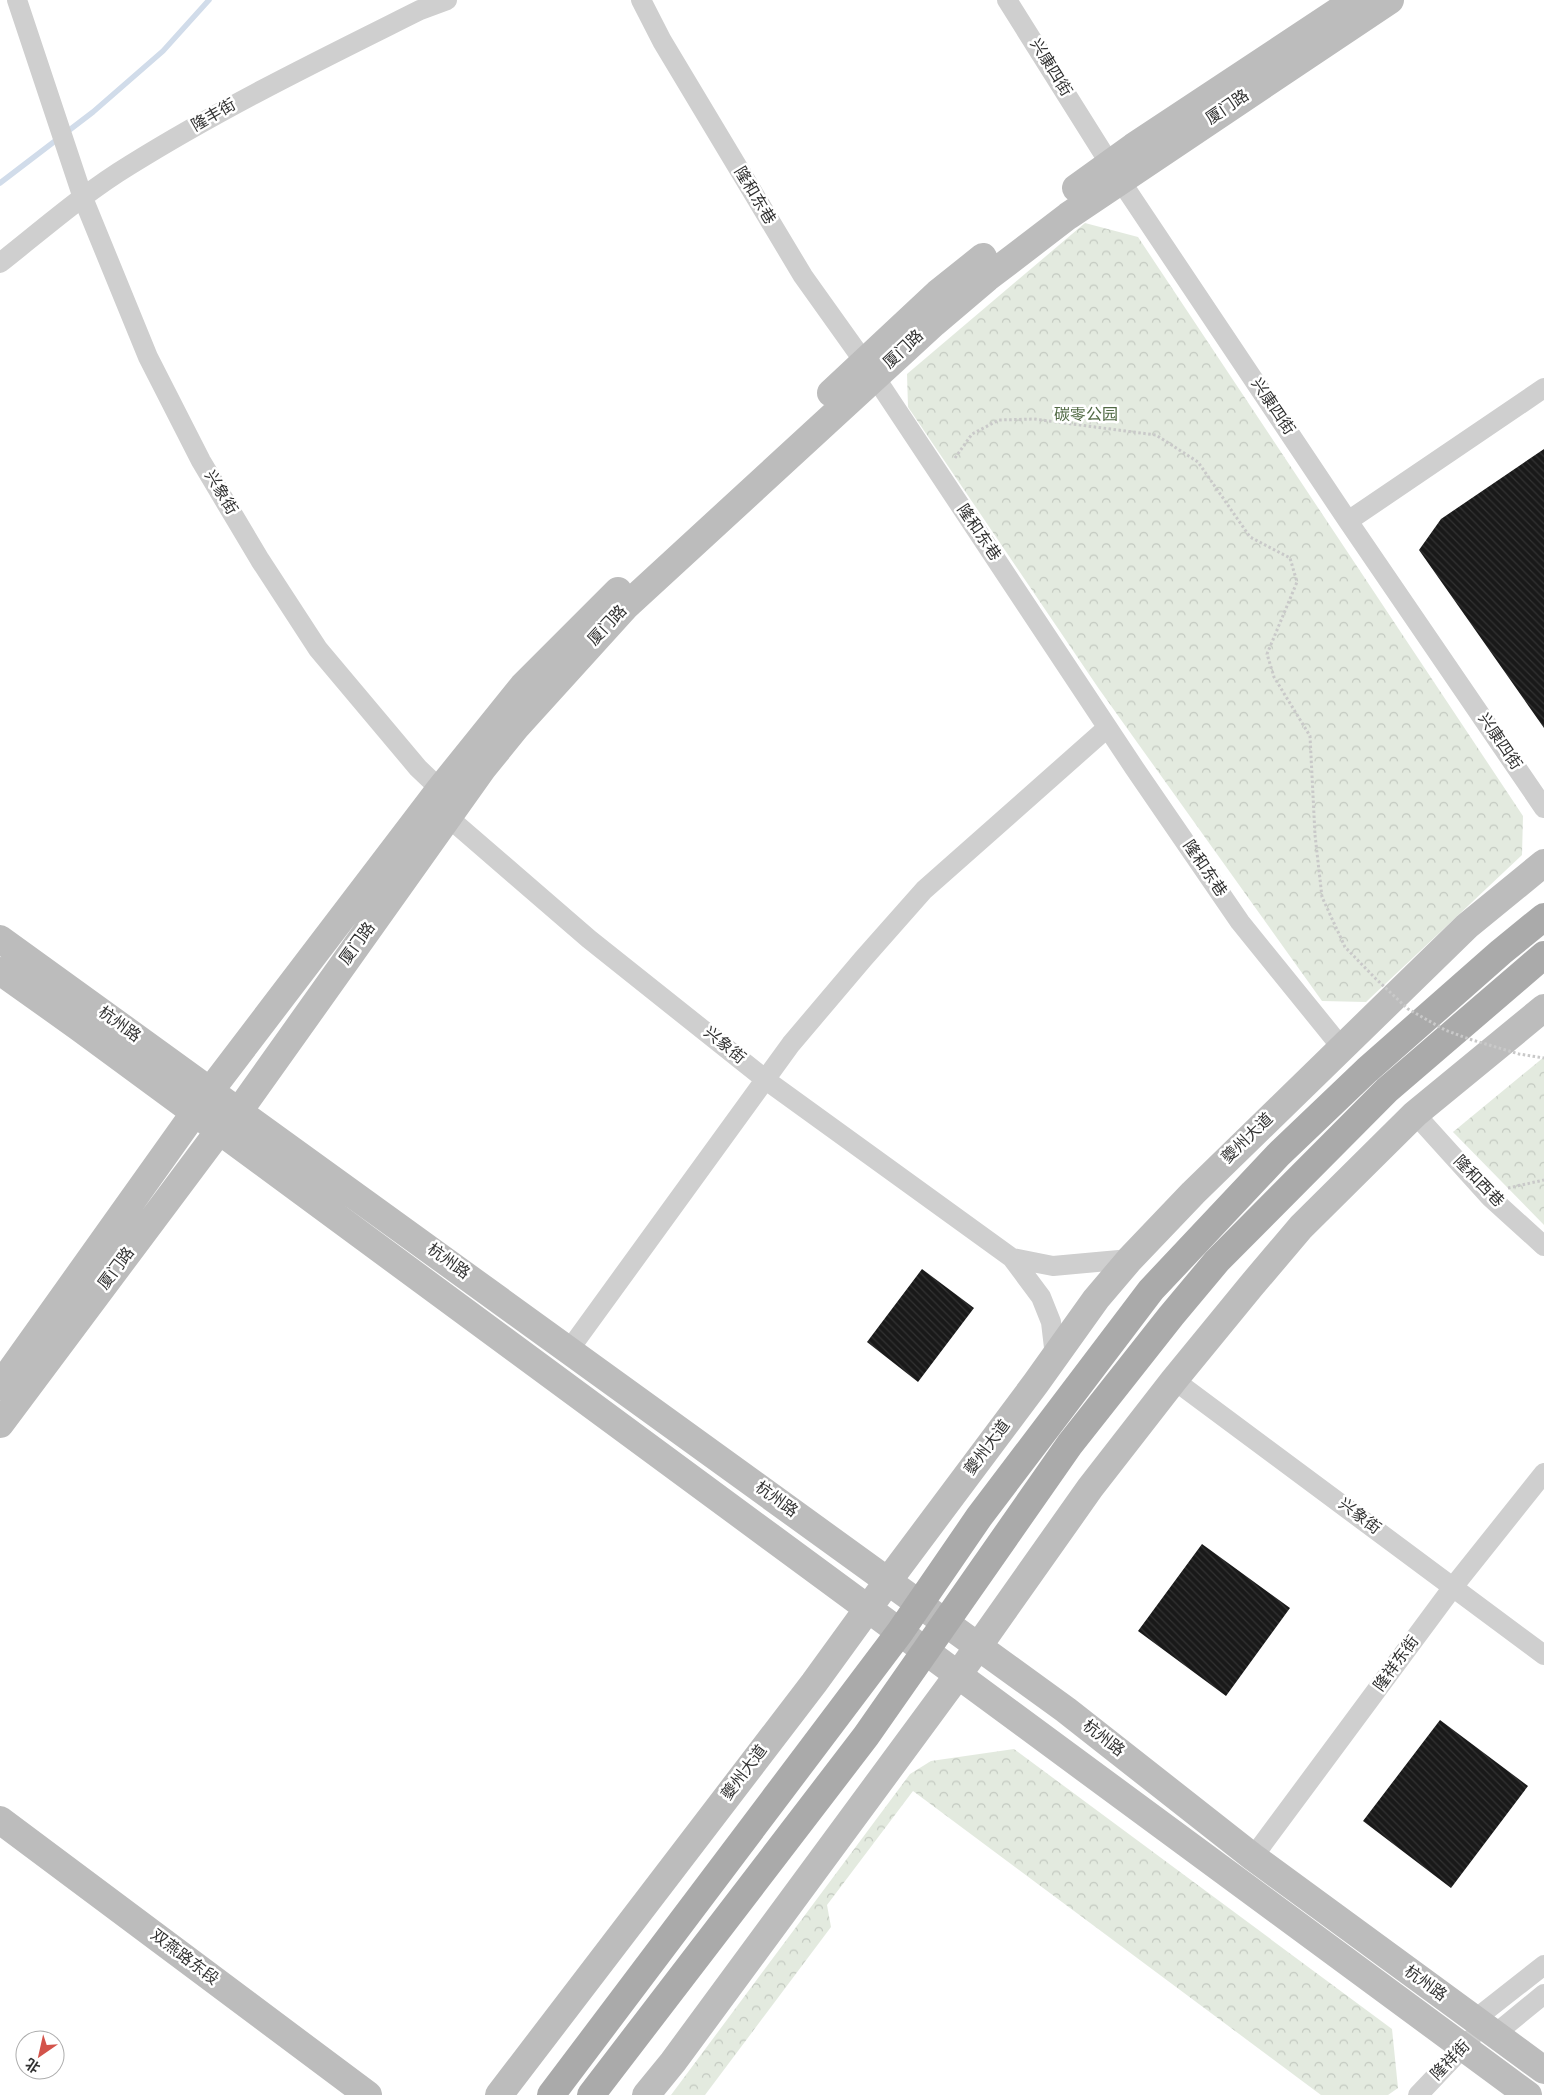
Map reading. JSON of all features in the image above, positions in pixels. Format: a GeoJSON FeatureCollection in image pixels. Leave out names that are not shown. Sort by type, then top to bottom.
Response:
{"type":"FeatureCollection","features":[{"type":"Feature","properties":{"kind":"main road","name":"厦门路"},"geometry":{"type":"LineString","coordinates":[[1115,172],[1354,0]]}},
{"type":"Feature","properties":{"kind":"main road","name":"厦门路"},"geometry":{"type":"LineString","coordinates":[[0,1424],[219,1131],[239,1111],[483,768],[517,726],[625,607],[869,369],[938,293],[998,245],[1390,0]]}},
{"type":"Feature","properties":{"kind":"main road","name":"厦门路"},"geometry":{"type":"LineString","coordinates":[[0,1386],[194,1112],[440,789],[523,686],[586,621],[869,369]]}},
{"type":"Feature","properties":{"kind":"main road","name":"夔州大道"},"geometry":{"type":"LineString","coordinates":[[499,2095],[808,1691],[1096,1299],[1130,1259],[1193,1193],[1466,926],[1544,863]]}},
{"type":"Feature","properties":{"kind":"main road","name":"夔州大道"},"geometry":{"type":"LineString","coordinates":[[551,2095],[900,1632],[979,1517],[1152,1290],[1190,1247],[1278,1155],[1367,1070],[1501,952],[1544,917]]}},
{"type":"Feature","properties":{"kind":"main road","name":"杭州路"},"geometry":{"type":"LineString","coordinates":[[0,940],[1066,1710],[1253,1857],[1544,2070]]}},
{"type":"Feature","properties":{"kind":"main road"},"geometry":{"type":"LineString","coordinates":[[591,2095],[866,1736],[1070,1444],[1131,1365],[1217,1261],[1387,1090],[1544,955]]}},
{"type":"Feature","properties":{"kind":"main road","name":"杭州路"},"geometry":{"type":"LineString","coordinates":[[0,971],[1528,2095]]}},
{"type":"Feature","properties":{"kind":"main road"},"geometry":{"type":"LineString","coordinates":[[646,2095],[679,2055],[958,1675],[1090,1488],[1174,1380],[1301,1227],[1415,1114],[1544,1008]]}},
{"type":"Feature","properties":{"kind":"main road","name":"双燕路东段"},"geometry":{"type":"LineString","coordinates":[[0,1820],[368,2095]]}},
{"type":"Feature","properties":{"kind":"street","name":"兴象街"},"geometry":{"type":"LineString","coordinates":[[17,0],[83,198],[148,357],[201,461],[260,560],[318,649],[418,768],[440,789]]}},
{"type":"Feature","properties":{"kind":"street","name":"隆丰街"},"geometry":{"type":"LineString","coordinates":[[0,263],[83,198],[128,166],[255,92],[420,10],[446,0]]}},
{"type":"Feature","properties":{"kind":"street","name":"隆和东巷"},"geometry":{"type":"LineString","coordinates":[[641,0],[662,41],[803,276],[869,369],[1107,728],[1240,922],[1342,1048]]}},
{"type":"Feature","properties":{"kind":"street","name":"兴康四街"},"geometry":{"type":"LineString","coordinates":[[1007,0],[1115,172],[1348,521],[1544,808]]}},
{"type":"Feature","properties":{"kind":"street"},"geometry":{"type":"LineString","coordinates":[[1348,521],[1544,388]]}},
{"type":"Feature","properties":{"kind":"street"},"geometry":{"type":"LineString","coordinates":[[569,1350],[791,1044],[862,958],[924,890],[1107,728]]}},
{"type":"Feature","properties":{"kind":"street","name":"兴象街"},"geometry":{"type":"LineString","coordinates":[[449,818],[589,939],[766,1080],[1012,1258],[1041,1297],[1051,1322],[1055,1356]]}},
{"type":"Feature","properties":{"kind":"street","name":"隆和西巷"},"geometry":{"type":"LineString","coordinates":[[1415,1114],[1490,1197],[1544,1246]]}},
{"type":"Feature","properties":{"kind":"street","name":"兴象街"},"geometry":{"type":"LineString","coordinates":[[1012,1258],[1053,1266],[1130,1259]]}},
{"type":"Feature","properties":{"kind":"street","name":"兴象街"},"geometry":{"type":"LineString","coordinates":[[1174,1380],[1544,1655]]}},
{"type":"Feature","properties":{"kind":"street","name":"隆祥东街"},"geometry":{"type":"LineString","coordinates":[[1253,1857],[1453,1587],[1544,1473]]}},
{"type":"Feature","properties":{"kind":"street","name":"隆祥街"},"geometry":{"type":"LineString","coordinates":[[1418,2095],[1544,1965]]}},
{"type":"Feature","properties":{"kind":"street","name":"隆祥街"},"geometry":{"type":"LineString","coordinates":[[1484,2027],[1544,1994]]}},
{"type":"Feature","properties":{"kind":"path"},"geometry":{"type":"LineString","coordinates":[[955,458],[972,434],[999,420],[1034,419],[1156,435],[1198,462],[1250,537],[1290,558],[1297,582],[1267,654],[1274,677],[1310,736],[1315,835],[1322,897],[1345,947],[1408,1009],[1446,1030],[1469,1039],[1519,1054],[1544,1058]]}},
{"type":"Feature","properties":{"kind":"path"},"geometry":{"type":"LineString","coordinates":[[1502,1189],[1544,1180]]}},
{"type":"Feature","properties":{"kind":"green space","name":"碳零公园"},"geometry":{"type":"Polygon","coordinates":[[[1085,223],[1138,237],[1523,816],[1522,855],[1366,1002],[1322,1001],[1099,689],[908,407],[907,374],[1085,223]]]}},
{"type":"Feature","properties":{"kind":"green space"},"geometry":{"type":"Polygon","coordinates":[[[1544,1057],[1544,1225],[1453,1132],[1544,1057]]]}},
{"type":"Feature","properties":{"kind":"green space"},"geometry":{"type":"Polygon","coordinates":[[[1014,1749],[1392,2029],[1398,2088],[1388,2095],[1321,2095],[913,1791],[827,1905],[831,1927],[705,2095],[671,2095],[910,1774],[931,1761],[1014,1749]]]}},
{"type":"Feature","properties":{"kind":"building"},"geometry":{"type":"Polygon","coordinates":[[[1544,449],[1544,728],[1419,550],[1441,519],[1544,449]]]}},
{"type":"Feature","properties":{"kind":"building"},"geometry":{"type":"Polygon","coordinates":[[[922,1269],[974,1308],[918,1382],[867,1342],[922,1269]]]}},
{"type":"Feature","properties":{"kind":"building"},"geometry":{"type":"Polygon","coordinates":[[[1202,1544],[1290,1608],[1226,1696],[1138,1631],[1202,1544]]]}},
{"type":"Feature","properties":{"kind":"building"},"geometry":{"type":"Polygon","coordinates":[[[1440,1720],[1528,1786],[1451,1888],[1363,1821],[1440,1720]]]}},
{"type":"Feature","properties":{"kind":"waterway"},"geometry":{"type":"LineString","coordinates":[[0,183],[93,112],[163,51],[209,0]]}}]}
